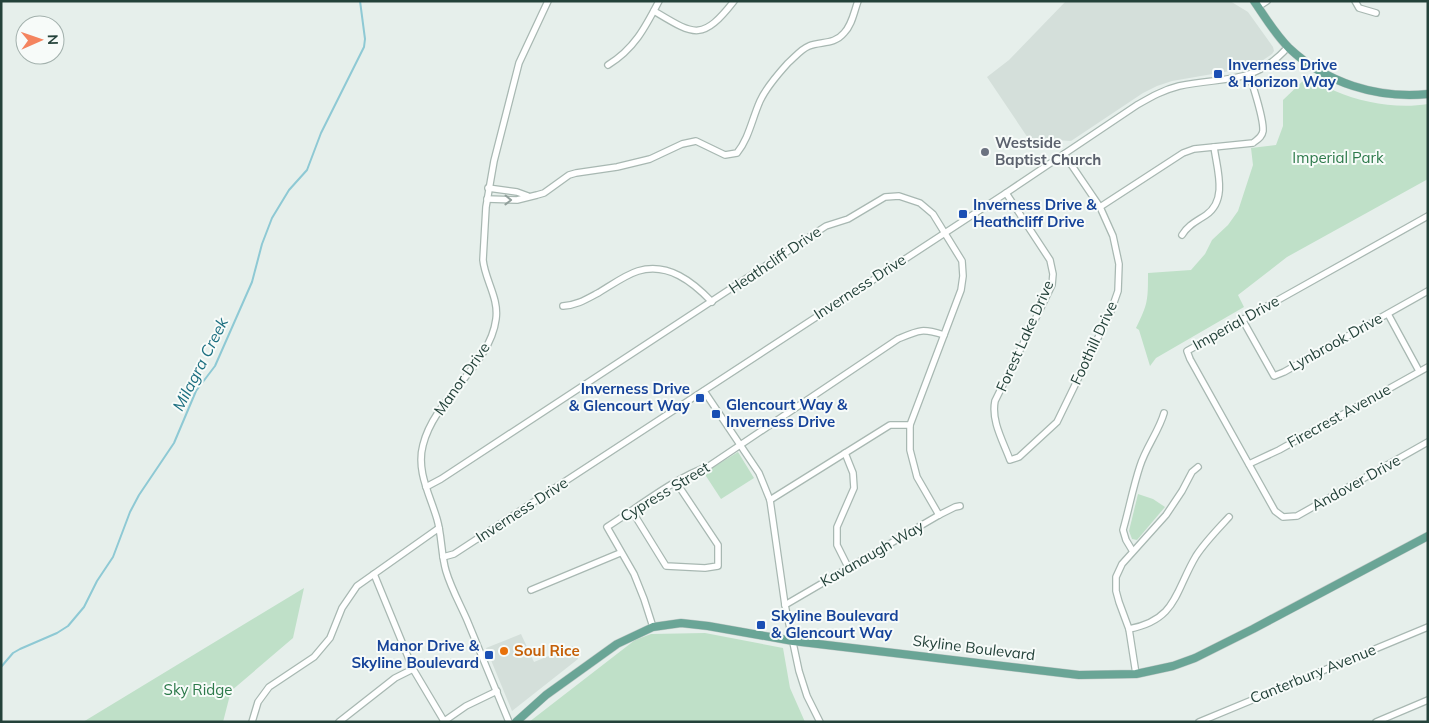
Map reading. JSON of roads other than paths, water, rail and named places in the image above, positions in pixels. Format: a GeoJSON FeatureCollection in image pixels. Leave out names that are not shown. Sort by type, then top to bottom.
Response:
{"type":"FeatureCollection","features":[{"type":"Feature","properties":{"kind":"main road"},"geometry":{"type":"LineString","coordinates":[[1256,4],[1277,35],[1288,47],[1318,69],[1350,85],[1390,94],[1428,94]]}},
{"type":"Feature","properties":{"kind":"main road","name":"Skyline Boulevard"},"geometry":{"type":"LineString","coordinates":[[516,722],[546,695],[606,651],[628,638],[653,627],[689,624],[793,641],[1079,675],[1136,674],[1173,666],[1209,651],[1428,536]]}},
{"type":"Feature","properties":{"kind":"street","name":"Manor Drive"},"geometry":{"type":"LineString","coordinates":[[509,722],[446,572],[442,557],[439,528],[421,466],[422,447],[434,419],[446,400],[479,358],[491,336],[496,319],[495,303],[484,272],[483,260],[488,188],[519,63],[548,1]]}},
{"type":"Feature","properties":{"kind":"street"},"geometry":{"type":"LineString","coordinates":[[608,65],[630,49],[659,1]]}},
{"type":"Feature","properties":{"kind":"street"},"geometry":{"type":"LineString","coordinates":[[654,11],[684,29],[697,31],[709,27],[721,18],[734,1]]}},
{"type":"Feature","properties":{"kind":"street"},"geometry":{"type":"LineString","coordinates":[[487,200],[516,200],[544,193],[569,175],[650,159],[682,144],[696,141],[725,155],[737,154],[744,145],[761,99],[774,79],[787,64],[809,46],[825,44],[844,34],[851,24],[858,1]]}},
{"type":"Feature","properties":{"kind":"street"},"geometry":{"type":"LineString","coordinates":[[1256,4],[1267,1]]}},
{"type":"Feature","properties":{"kind":"street"},"geometry":{"type":"LineString","coordinates":[[1355,1],[1359,8],[1376,12]]}},
{"type":"Feature","properties":{"kind":"street","name":"Inverness Drive"},"geometry":{"type":"LineString","coordinates":[[442,557],[454,554],[945,231],[1006,193],[1137,105],[1159,92],[1179,86],[1250,75],[1264,68],[1288,47]]}},
{"type":"Feature","properties":{"kind":"street"},"geometry":{"type":"LineString","coordinates":[[1100,207],[1183,153],[1194,149],[1253,142],[1261,137],[1263,130],[1250,75]]}},
{"type":"Feature","properties":{"kind":"street"},"geometry":{"type":"LineString","coordinates":[[1182,235],[1186,228],[1209,213],[1216,205],[1220,190],[1214,148]]}},
{"type":"Feature","properties":{"kind":"street","name":"Foothill Drive"},"geometry":{"type":"LineString","coordinates":[[1010,460],[1019,457],[1057,422],[1111,312],[1118,291],[1119,264],[1113,236],[1100,207],[1064,154]]}},
{"type":"Feature","properties":{"kind":"street"},"geometry":{"type":"LineString","coordinates":[[488,188],[517,192],[528,196]]}},
{"type":"Feature","properties":{"kind":"street","name":"Forest Lake Drive"},"geometry":{"type":"LineString","coordinates":[[1006,193],[1050,260],[1053,274],[1052,285],[995,401],[994,419],[1010,460]]}},
{"type":"Feature","properties":{"kind":"street","name":"Heathcliff Drive"},"geometry":{"type":"LineString","coordinates":[[426,487],[441,480],[826,226],[848,219],[885,197],[899,196],[920,203],[933,214],[962,261],[963,276],[961,290],[910,424],[910,450],[917,477],[940,515]]}},
{"type":"Feature","properties":{"kind":"street","name":"Imperial Drive"},"geometry":{"type":"LineString","coordinates":[[1283,517],[1275,511],[1186,351],[1428,216]]}},
{"type":"Feature","properties":{"kind":"street"},"geometry":{"type":"LineString","coordinates":[[562,306],[575,305],[638,271],[652,269],[666,270],[682,276],[698,287],[712,302]]}},
{"type":"Feature","properties":{"kind":"street","name":"Lynbrook Drive"},"geometry":{"type":"LineString","coordinates":[[1242,319],[1274,376],[1428,291]]}},
{"type":"Feature","properties":{"kind":"street"},"geometry":{"type":"LineString","coordinates":[[1388,314],[1419,371]]}},
{"type":"Feature","properties":{"kind":"street","name":"Cypress Street"},"geometry":{"type":"LineString","coordinates":[[653,627],[634,574],[620,553],[607,527],[676,482],[699,469],[709,466],[898,339],[914,332],[927,330],[944,335]]}},
{"type":"Feature","properties":{"kind":"street","name":"Firecrest Avenue"},"geometry":{"type":"LineString","coordinates":[[1249,464],[1279,450],[1428,366]]}},
{"type":"Feature","properties":{"kind":"street"},"geometry":{"type":"LineString","coordinates":[[704,391],[759,474],[770,500],[784,605],[807,696],[820,722]]}},
{"type":"Feature","properties":{"kind":"street"},"geometry":{"type":"LineString","coordinates":[[1132,550],[1123,530],[1140,465],[1149,444],[1161,424],[1164,413]]}},
{"type":"Feature","properties":{"kind":"street"},"geometry":{"type":"LineString","coordinates":[[770,500],[890,425],[910,424]]}},
{"type":"Feature","properties":{"kind":"street","name":"Andover Drive"},"geometry":{"type":"LineString","coordinates":[[1283,517],[1297,516],[1428,442]]}},
{"type":"Feature","properties":{"kind":"street"},"geometry":{"type":"LineString","coordinates":[[844,453],[853,473],[854,488],[837,527],[837,545],[848,567]]}},
{"type":"Feature","properties":{"kind":"street"},"geometry":{"type":"LineString","coordinates":[[1136,674],[1129,629],[1116,591],[1116,577],[1132,550],[1166,515],[1192,472],[1198,467]]}},
{"type":"Feature","properties":{"kind":"street"},"geometry":{"type":"LineString","coordinates":[[632,511],[666,566],[705,568],[718,566],[718,545],[676,482]]}},
{"type":"Feature","properties":{"kind":"street","name":"Kavanaugh Way"},"geometry":{"type":"LineString","coordinates":[[784,605],[940,515],[960,506]]}},
{"type":"Feature","properties":{"kind":"street"},"geometry":{"type":"LineString","coordinates":[[1129,629],[1145,626],[1165,613],[1177,596],[1197,554],[1229,517]]}},
{"type":"Feature","properties":{"kind":"street"},"geometry":{"type":"LineString","coordinates":[[252,722],[258,702],[269,687],[314,657],[330,638],[342,608],[357,586],[439,528]]}},
{"type":"Feature","properties":{"kind":"street"},"geometry":{"type":"LineString","coordinates":[[531,590],[620,553]]}},
{"type":"Feature","properties":{"kind":"street"},"geometry":{"type":"LineString","coordinates":[[374,574],[413,669],[444,721],[466,706],[496,692]]}},
{"type":"Feature","properties":{"kind":"street","name":"Canterbury Avenue"},"geometry":{"type":"LineString","coordinates":[[1199,722],[1428,627]]}},
{"type":"Feature","properties":{"kind":"street"},"geometry":{"type":"LineString","coordinates":[[338,722],[395,678],[413,669]]}},
{"type":"Feature","properties":{"kind":"street"},"geometry":{"type":"LineString","coordinates":[[1376,722],[1428,700]]}},
{"type":"Feature","properties":{"kind":"waterway","name":"Milagra Creek"},"geometry":{"type":"LineString","coordinates":[[1,667],[13,653],[68,626],[84,607],[97,581],[113,557],[130,512],[139,495],[174,443],[196,391],[215,366],[252,282],[262,244],[272,218],[289,190],[307,170],[321,133],[364,47],[365,39],[360,1]]}},
{"type":"Feature","properties":{"kind":"place","name":"Inverness Drive & Horizon Way"},"geometry":{"type":"Point","coordinates":[1218,74]}},
{"type":"Feature","properties":{"kind":"place","name":"Westside Baptist Church"},"geometry":{"type":"Point","coordinates":[985,152]}},
{"type":"Feature","properties":{"kind":"place","name":"Inverness Drive & Heathcliff Drive"},"geometry":{"type":"Point","coordinates":[963,214]}},
{"type":"Feature","properties":{"kind":"place","name":"Inverness Drive & Glencourt Way"},"geometry":{"type":"Point","coordinates":[700,398]}},
{"type":"Feature","properties":{"kind":"place","name":"Glencourt Way & Inverness Drive"},"geometry":{"type":"Point","coordinates":[716,414]}},
{"type":"Feature","properties":{"kind":"place","name":"Skyline Boulevard & Glencourt Way"},"geometry":{"type":"Point","coordinates":[761,625]}},
{"type":"Feature","properties":{"kind":"place","name":"Soul Rice"},"geometry":{"type":"Point","coordinates":[504,651]}},
{"type":"Feature","properties":{"kind":"place","name":"Manor Drive & Skyline Boulevard"},"geometry":{"type":"Point","coordinates":[489,655]}},
{"type":"Feature","properties":{"kind":"park label","name":"Imperial Park"},"geometry":{"type":"Point","coordinates":[1338,158]}},
{"type":"Feature","properties":{"kind":"park label","name":"Sky Ridge"},"geometry":{"type":"Point","coordinates":[198,690]}}]}
